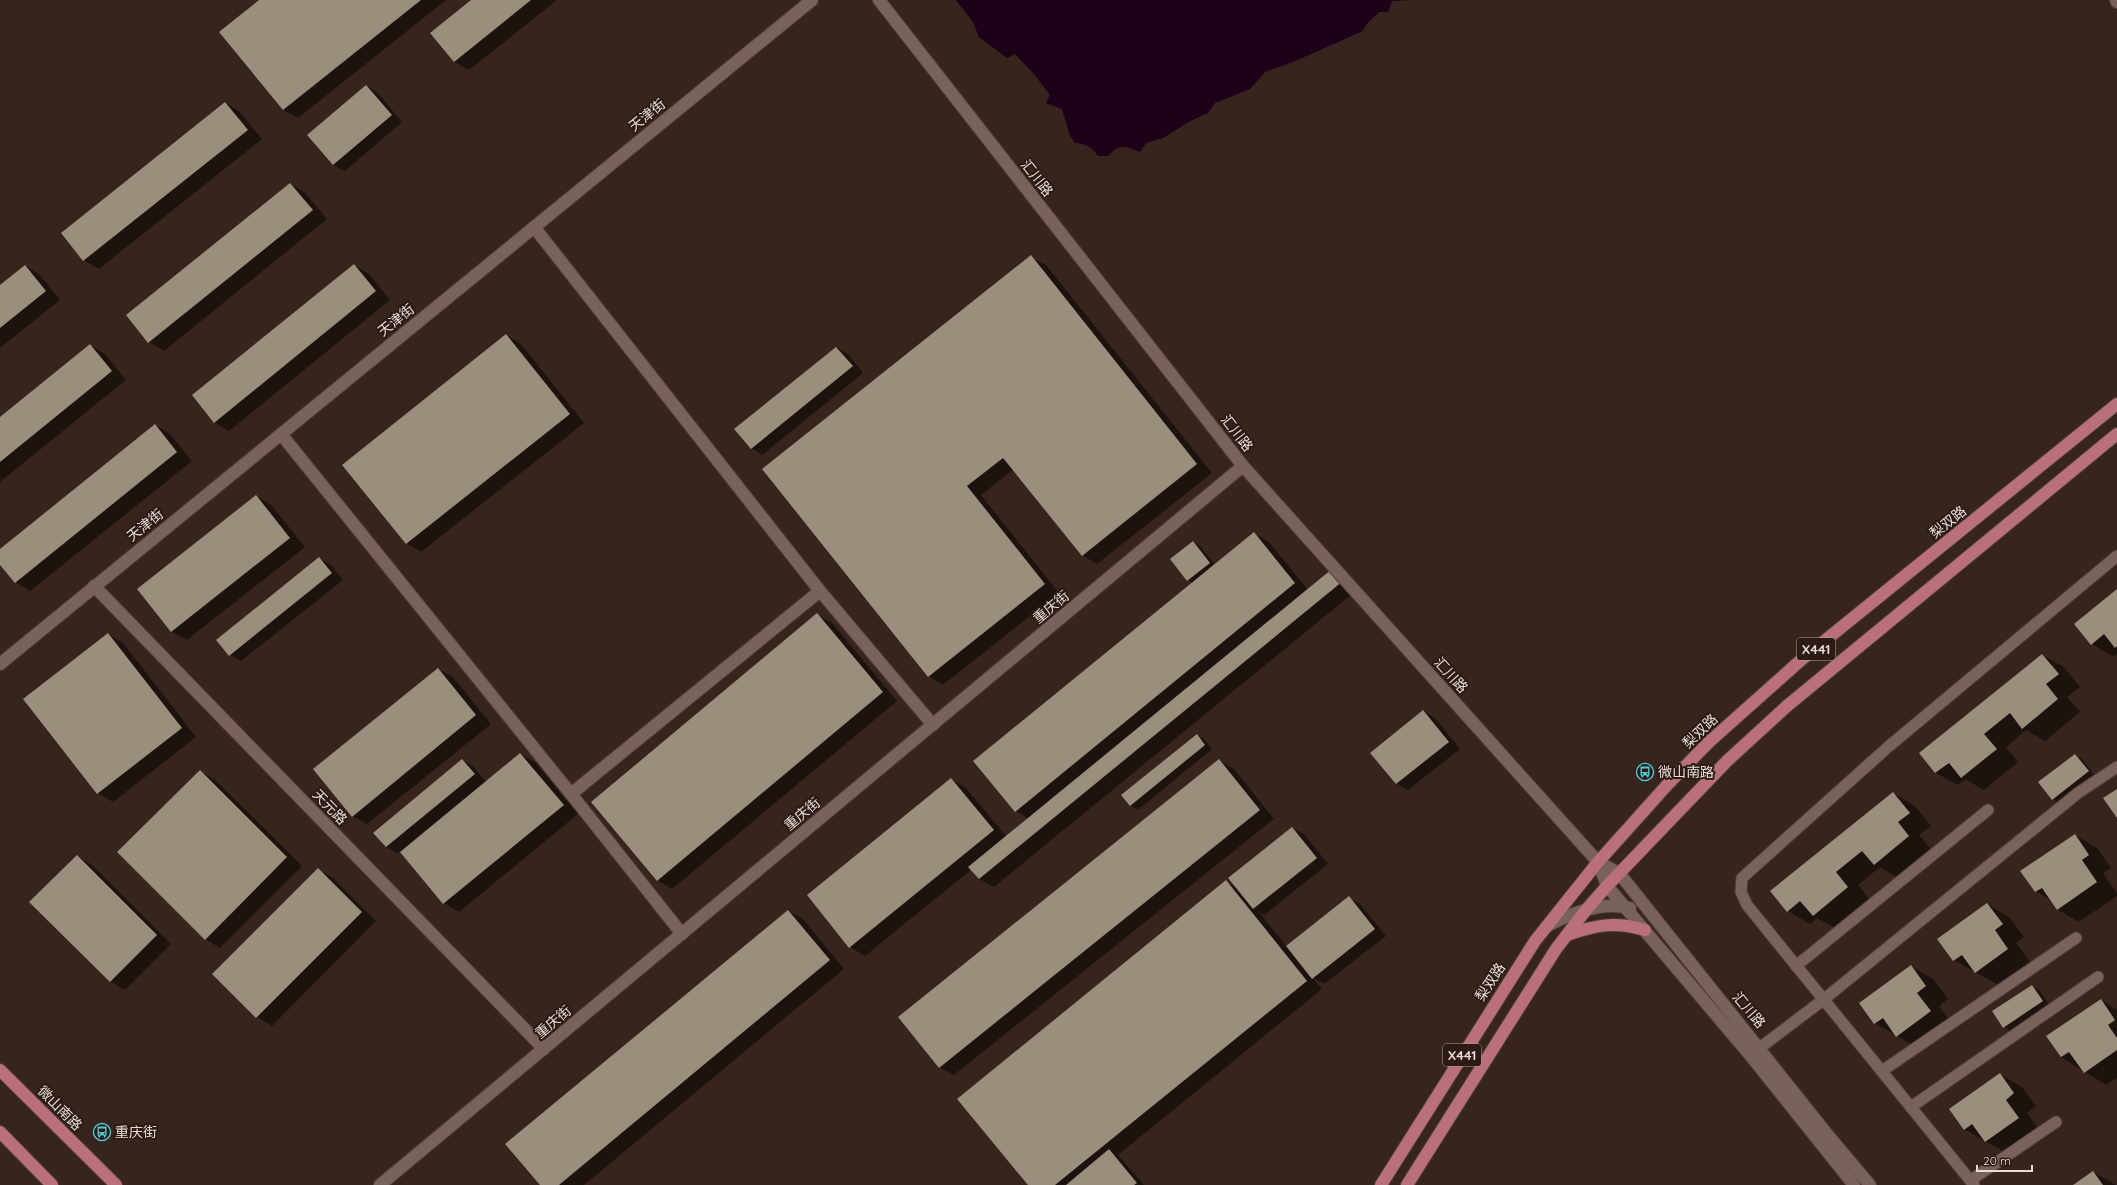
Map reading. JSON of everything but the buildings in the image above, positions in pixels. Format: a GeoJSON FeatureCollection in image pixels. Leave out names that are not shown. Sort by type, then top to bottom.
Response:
{"type":"FeatureCollection","features":[{"type":"Feature","properties":{"kind":"main road","name":"梨双路"},"geometry":{"type":"LineString","coordinates":[[1381,1185],[1499,996],[1546,927],[1598,862],[1668,784],[1709,742],[1760,696],[2117,404]]}},
{"type":"Feature","properties":{"kind":"main road","name":"X441"},"geometry":{"type":"LineString","coordinates":[[1407,1185],[1465,1091],[1567,935],[1586,910],[1619,873],[1727,761],[1787,706],[2117,434]]}},
{"type":"Feature","properties":{"kind":"main road"},"geometry":{"type":"LineString","coordinates":[[1567,935],[1586,928],[1614,924],[1645,930]]}},
{"type":"Feature","properties":{"kind":"main road","name":"微山南路"},"geometry":{"type":"LineString","coordinates":[[0,1070],[114,1184]]}},
{"type":"Feature","properties":{"kind":"main road"},"geometry":{"type":"LineString","coordinates":[[0,1132],[52,1185]]}},
{"type":"Feature","properties":{"kind":"street","name":"天津街"},"geometry":{"type":"LineString","coordinates":[[0,664],[812,0]]}},
{"type":"Feature","properties":{"kind":"street","name":"汇川路"},"geometry":{"type":"LineString","coordinates":[[879,0],[1243,466],[1598,862],[1608,886],[1645,930],[1755,1051],[1870,1185]]}},
{"type":"Feature","properties":{"kind":"street"},"geometry":{"type":"LineString","coordinates":[[534,227],[820,591],[933,725]]}},
{"type":"Feature","properties":{"kind":"street"},"geometry":{"type":"LineString","coordinates":[[281,434],[682,934]]}},
{"type":"Feature","properties":{"kind":"street","name":"重庆街"},"geometry":{"type":"LineString","coordinates":[[380,1185],[1243,466]]}},
{"type":"Feature","properties":{"kind":"street","name":"天元路"},"geometry":{"type":"LineString","coordinates":[[94,586],[544,1049]]}},
{"type":"Feature","properties":{"kind":"street"},"geometry":{"type":"LineString","coordinates":[[571,794],[820,591]]}},
{"type":"Feature","properties":{"kind":"street","name":"汇川路"},"geometry":{"type":"LineString","coordinates":[[1598,862],[1619,873],[1755,1051],[1854,1185]]}},
{"type":"Feature","properties":{"kind":"street"},"geometry":{"type":"LineString","coordinates":[[1546,927],[1560,919],[1586,910],[1626,907],[1635,909],[1655,919]]}},
{"type":"Feature","properties":{"kind":"lane"},"geometry":{"type":"LineString","coordinates":[[2056,1122],[1973,1183],[1747,905],[1741,892],[1742,878],[1888,747],[2117,556]]}},
{"type":"Feature","properties":{"kind":"lane"},"geometry":{"type":"LineString","coordinates":[[1755,1051],[1823,1000],[2078,794],[2117,767]]}},
{"type":"Feature","properties":{"kind":"lane"},"geometry":{"type":"LineString","coordinates":[[1796,966],[1988,810]]}},
{"type":"Feature","properties":{"kind":"lane"},"geometry":{"type":"LineString","coordinates":[[1882,1072],[2076,938]]}},
{"type":"Feature","properties":{"kind":"lane"},"geometry":{"type":"LineString","coordinates":[[1911,1108],[2098,977]]}},
{"type":"Feature","properties":{"kind":"shaded area"},"geometry":{"type":"Polygon","coordinates":[[[956,0],[1411,0],[1392,1],[1388,12],[1379,12],[1368,23],[1363,31],[1293,62],[1265,72],[1250,89],[1215,103],[1208,113],[1190,121],[1163,138],[1146,143],[1140,152],[1126,147],[1120,147],[1108,156],[1098,156],[1088,146],[1075,143],[1070,136],[1062,109],[1046,103],[1050,95],[1034,74],[1015,54],[1007,58],[979,37],[973,22],[956,0]]]}},
{"type":"Feature","properties":{"kind":"place","name":"微山南路"},"geometry":{"type":"Point","coordinates":[1645,772]}},
{"type":"Feature","properties":{"kind":"place","name":"重庆街"},"geometry":{"type":"Point","coordinates":[102,1132]}}]}
